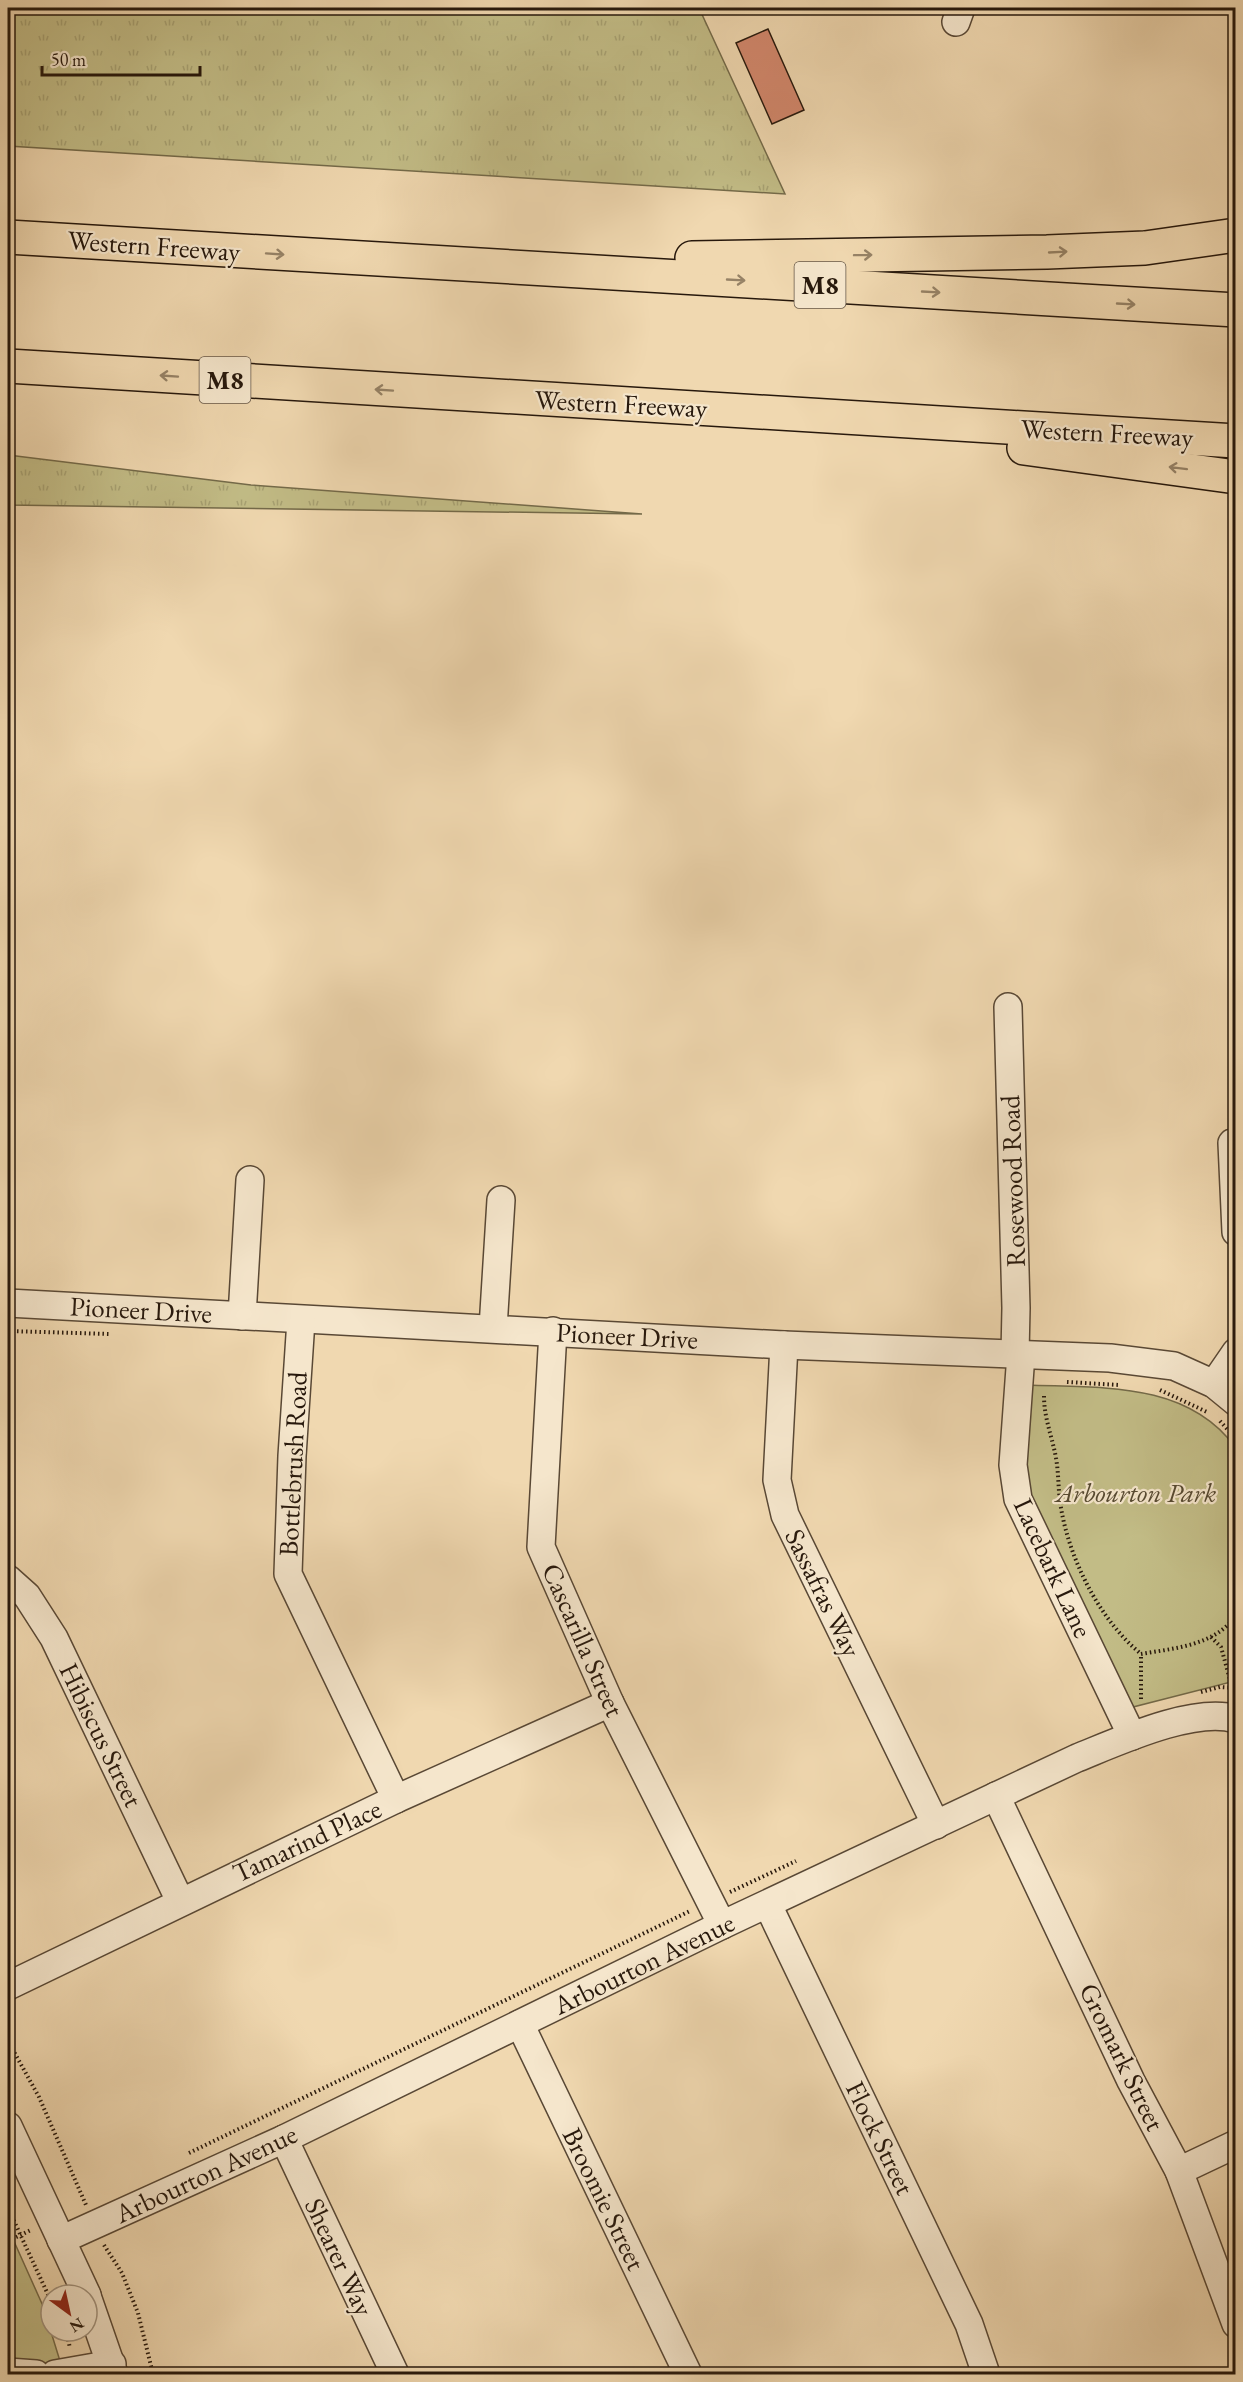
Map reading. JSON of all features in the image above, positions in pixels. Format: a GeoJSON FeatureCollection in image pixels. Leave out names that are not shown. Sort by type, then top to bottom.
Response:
{"type":"FeatureCollection","features":[{"type":"Feature","properties":{"kind":"highway"},"geometry":{"type":"LineString","coordinates":[[405,262],[1047,252],[1145,248],[1236,235]]}},
{"type":"Feature","properties":{"kind":"highway","name":"Western Freeway"},"geometry":{"type":"LineString","coordinates":[[8,237],[1236,310]]}},
{"type":"Feature","properties":{"kind":"highway","name":"Western Freeway"},"geometry":{"type":"LineString","coordinates":[[8,366],[1236,441]]}},
{"type":"Feature","properties":{"kind":"highway"},"geometry":{"type":"LineString","coordinates":[[442,393],[999,445],[1236,477]]}},
{"type":"Feature","properties":{"kind":"street","name":"Rosewood Road"},"geometry":{"type":"LineString","coordinates":[[1008,1007],[1016,1308],[1027,1355]]}},
{"type":"Feature","properties":{"kind":"street"},"geometry":{"type":"LineString","coordinates":[[1232,1143],[1236,1232]]}},
{"type":"Feature","properties":{"kind":"street"},"geometry":{"type":"LineString","coordinates":[[242,1316],[250,1180]]}},
{"type":"Feature","properties":{"kind":"street"},"geometry":{"type":"LineString","coordinates":[[493,1328],[501,1200]]}},
{"type":"Feature","properties":{"kind":"street","name":"Pioneer Drive"},"geometry":{"type":"LineString","coordinates":[[8,1303],[1152,1363],[1173,1366],[1214,1384],[1236,1402]]}},
{"type":"Feature","properties":{"kind":"street","name":"Bottlebrush Road"},"geometry":{"type":"LineString","coordinates":[[301,1320],[292,1456],[288,1574],[396,1799]]}},
{"type":"Feature","properties":{"kind":"street","name":"Cascarilla Street"},"geometry":{"type":"LineString","coordinates":[[553,1331],[541,1547],[610,1703],[722,1925]]}},
{"type":"Feature","properties":{"kind":"street","name":"Sassafras Way"},"geometry":{"type":"LineString","coordinates":[[784,1345],[777,1480],[784,1515],[936,1825]]}},
{"type":"Feature","properties":{"kind":"street"},"geometry":{"type":"LineString","coordinates":[[1214,1384],[1236,1352]]}},
{"type":"Feature","properties":{"kind":"street","name":"Lacebark Lane"},"geometry":{"type":"LineString","coordinates":[[1027,1355],[1013,1465],[1018,1499],[1132,1736]]}},
{"type":"Feature","properties":{"kind":"street","name":"Hibiscus Street"},"geometry":{"type":"LineString","coordinates":[[8,1580],[27,1596],[54,1638],[180,1901]]}},
{"type":"Feature","properties":{"kind":"street","name":"Tamarind Place"},"geometry":{"type":"LineString","coordinates":[[8,1986],[180,1901],[396,1799],[610,1703]]}},
{"type":"Feature","properties":{"kind":"street","name":"Arbourton Avenue"},"geometry":{"type":"LineString","coordinates":[[61,2240],[284,2139],[722,1925],[996,1796],[1132,1736],[1197,1718],[1214,1716],[1236,1719]]}},
{"type":"Feature","properties":{"kind":"street","name":"Gromark Street"},"geometry":{"type":"LineString","coordinates":[[996,1796],[1131,2081],[1179,2171],[1236,2324]]}},
{"type":"Feature","properties":{"kind":"street","name":"Flock Street"},"geometry":{"type":"LineString","coordinates":[[768,1905],[969,2324],[986,2374]]}},
{"type":"Feature","properties":{"kind":"street","name":"Broomie Street"},"geometry":{"type":"LineString","coordinates":[[520,2024],[688,2374]]}},
{"type":"Feature","properties":{"kind":"street"},"geometry":{"type":"LineString","coordinates":[[8,2126],[81,2283]]}},
{"type":"Feature","properties":{"kind":"street","name":"Shearer Way"},"geometry":{"type":"LineString","coordinates":[[284,2139],[395,2374]]}},
{"type":"Feature","properties":{"kind":"street"},"geometry":{"type":"LineString","coordinates":[[1179,2171],[1236,2144]]}},
{"type":"Feature","properties":{"kind":"street"},"geometry":{"type":"LineString","coordinates":[[55,2374],[113,2369],[99,2330]]}},
{"type":"Feature","properties":{"kind":"street"},"geometry":{"type":"LineString","coordinates":[[8,2372],[36,2374]]}},
{"type":"Feature","properties":{"kind":"path"},"geometry":{"type":"LineString","coordinates":[[1027,1355],[1044,1381],[1046,1424],[1056,1457],[1061,1509],[1072,1548],[1080,1569],[1109,1620],[1123,1639],[1142,1654],[1199,1643],[1211,1637],[1236,1616]]}},
{"type":"Feature","properties":{"kind":"path"},"geometry":{"type":"LineString","coordinates":[[1236,1554],[1236,1578]]}},
{"type":"Feature","properties":{"kind":"path"},"geometry":{"type":"LineString","coordinates":[[1211,1637],[1221,1647],[1233,1687]]}},
{"type":"Feature","properties":{"kind":"path"},"geometry":{"type":"LineString","coordinates":[[1141,1709],[1142,1654]]}},
{"type":"Feature","properties":{"kind":"path"},"geometry":{"type":"LineString","coordinates":[[8,2208],[43,2283]]}},
{"type":"Feature","properties":{"kind":"green space"},"geometry":{"type":"Polygon","coordinates":[[[8,8],[699,8],[785,194],[8,146],[8,8]]]}},
{"type":"Feature","properties":{"kind":"green space"},"geometry":{"type":"Polygon","coordinates":[[[8,455],[251,485],[642,514],[8,505],[8,455]]]}},
{"type":"Feature","properties":{"kind":"green space","name":"Arbourton Park"},"geometry":{"type":"Polygon","coordinates":[[[1027,1385],[1112,1389],[1140,1392],[1167,1399],[1193,1410],[1215,1426],[1235,1447],[1235,1681],[1129,1708],[1023,1486],[1027,1385]]]}},
{"type":"Feature","properties":{"kind":"green space"},"geometry":{"type":"Polygon","coordinates":[[[8,2228],[39,2297],[39,2343],[54,2343],[64,2374],[8,2374],[8,2228]]]}},
{"type":"Feature","properties":{"kind":"building"},"geometry":{"type":"Polygon","coordinates":[[[768,29],[804,110],[772,124],[736,43],[768,29]]]}}]}
